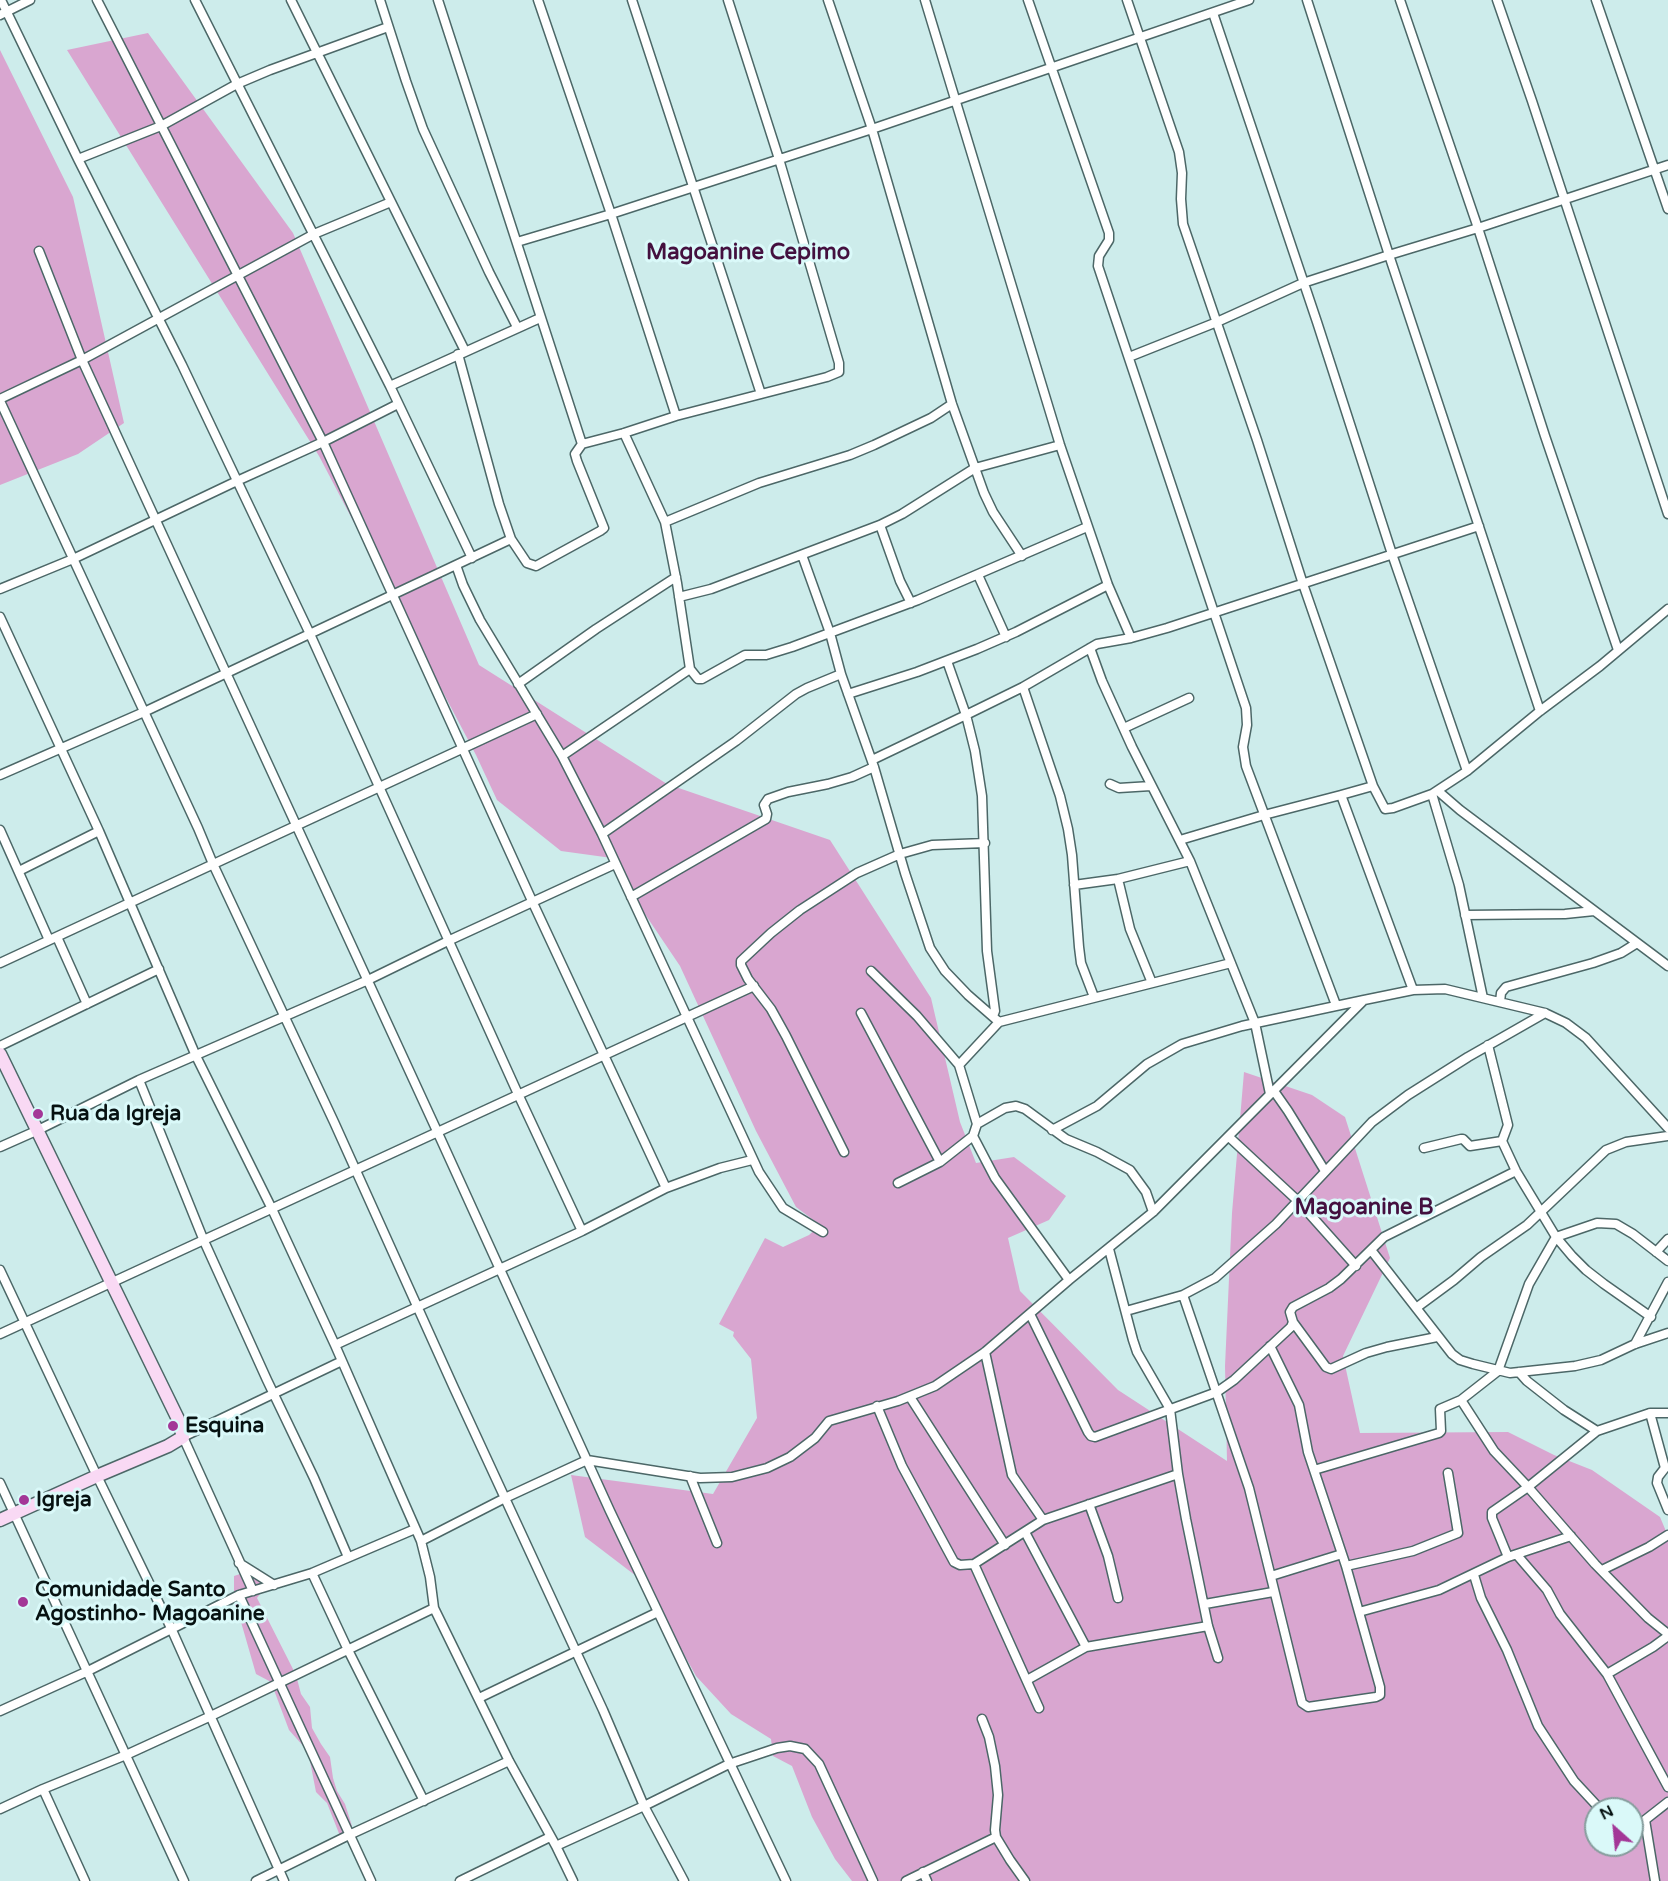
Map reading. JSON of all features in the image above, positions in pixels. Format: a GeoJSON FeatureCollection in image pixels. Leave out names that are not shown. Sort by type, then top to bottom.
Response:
{"type":"FeatureCollection","features":[{"type":"Feature","properties":{"kind":"street"},"geometry":{"type":"LineString","coordinates":[[1,0],[3,13],[160,319],[310,634],[582,1231]]}},
{"type":"Feature","properties":{"kind":"street"},"geometry":{"type":"LineString","coordinates":[[3,13],[30,0]]}},
{"type":"Feature","properties":{"kind":"street"},"geometry":{"type":"LineString","coordinates":[[97,0],[323,442],[666,1188]]}},
{"type":"Feature","properties":{"kind":"street"},"geometry":{"type":"LineString","coordinates":[[195,0],[390,386],[472,558]]}},
{"type":"Feature","properties":{"kind":"street"},"geometry":{"type":"LineString","coordinates":[[291,0],[391,202],[461,352],[499,504],[511,539],[527,563],[536,566],[604,528],[575,454],[582,444],[676,416],[828,377],[839,372],[840,367],[779,159],[728,0]]}},
{"type":"Feature","properties":{"kind":"street"},"geometry":{"type":"LineString","coordinates":[[380,0],[423,129],[517,327]]}},
{"type":"Feature","properties":{"kind":"street"},"geometry":{"type":"LineString","coordinates":[[438,0],[582,444]]}},
{"type":"Feature","properties":{"kind":"street"},"geometry":{"type":"LineString","coordinates":[[538,0],[611,214],[676,416]]}},
{"type":"Feature","properties":{"kind":"street"},"geometry":{"type":"LineString","coordinates":[[632,0],[761,394]]}},
{"type":"Feature","properties":{"kind":"street"},"geometry":{"type":"LineString","coordinates":[[828,0],[872,129],[952,404],[993,512],[1022,556]]}},
{"type":"Feature","properties":{"kind":"street"},"geometry":{"type":"LineString","coordinates":[[925,0],[1060,445],[1108,585],[1131,638]]}},
{"type":"Feature","properties":{"kind":"street"},"geometry":{"type":"LineString","coordinates":[[1028,0],[1109,232],[1109,240],[1099,256],[1098,266],[1246,708],[1244,757],[1336,1005]]}},
{"type":"Feature","properties":{"kind":"street"},"geometry":{"type":"LineString","coordinates":[[1127,0],[1179,152],[1184,224],[1303,584],[1373,786],[1385,809],[1435,793],[1467,771],[1668,609]]}},
{"type":"Feature","properties":{"kind":"street"},"geometry":{"type":"LineString","coordinates":[[517,242],[611,214],[872,129],[1213,13],[1228,4],[1249,0]]}},
{"type":"Feature","properties":{"kind":"street"},"geometry":{"type":"LineString","coordinates":[[1307,0],[1540,711]]}},
{"type":"Feature","properties":{"kind":"street"},"geometry":{"type":"LineString","coordinates":[[1400,0],[1618,650]]}},
{"type":"Feature","properties":{"kind":"street"},"geometry":{"type":"LineString","coordinates":[[1497,0],[1668,514]]}},
{"type":"Feature","properties":{"kind":"street"},"geometry":{"type":"LineString","coordinates":[[1596,0],[1668,209]]}},
{"type":"Feature","properties":{"kind":"street"},"geometry":{"type":"LineString","coordinates":[[1213,13],[1392,554],[1467,771]]}},
{"type":"Feature","properties":{"kind":"street"},"geometry":{"type":"LineString","coordinates":[[78,159],[161,126],[237,84],[388,27]]}},
{"type":"Feature","properties":{"kind":"street"},"geometry":{"type":"LineString","coordinates":[[1129,357],[1303,284],[1668,165]]}},
{"type":"Feature","properties":{"kind":"street"},"geometry":{"type":"LineString","coordinates":[[391,202],[314,234],[160,319],[0,400],[576,1650],[644,1806],[684,1881]]}},
{"type":"Feature","properties":{"kind":"street"},"geometry":{"type":"LineString","coordinates":[[39,251],[82,360],[587,1460],[786,1881]]}},
{"type":"Feature","properties":{"kind":"street"},"geometry":{"type":"LineString","coordinates":[[390,386],[540,318]]}},
{"type":"Feature","properties":{"kind":"street"},"geometry":{"type":"LineString","coordinates":[[0,589],[73,559],[323,442],[398,404]]}},
{"type":"Feature","properties":{"kind":"street"},"geometry":{"type":"LineString","coordinates":[[665,522],[759,483],[874,445],[931,418],[952,404]]}},
{"type":"Feature","properties":{"kind":"street"},"geometry":{"type":"LineString","coordinates":[[624,433],[665,522],[690,669],[698,679],[702,679],[745,655],[766,654],[911,603],[1087,527]]}},
{"type":"Feature","properties":{"kind":"street"},"geometry":{"type":"LineString","coordinates":[[679,597],[711,589],[880,525],[920,504],[975,468],[1060,445]]}},
{"type":"Feature","properties":{"kind":"street"},"geometry":{"type":"LineString","coordinates":[[880,525],[900,581],[911,603]]}},
{"type":"Feature","properties":{"kind":"street"},"geometry":{"type":"LineString","coordinates":[[631,897],[766,819],[764,805],[768,800],[788,792],[852,777],[873,763],[1023,687],[1090,648],[1131,638],[1214,612],[1479,526]]}},
{"type":"Feature","properties":{"kind":"street"},"geometry":{"type":"LineString","coordinates":[[0,775],[144,712],[511,539]]}},
{"type":"Feature","properties":{"kind":"street"},"geometry":{"type":"LineString","coordinates":[[802,555],[873,763],[934,956],[968,995],[996,1019]]}},
{"type":"Feature","properties":{"kind":"street"},"geometry":{"type":"LineString","coordinates":[[456,566],[480,620],[562,756],[602,834],[752,1160],[783,1208],[823,1232]]}},
{"type":"Feature","properties":{"kind":"street"},"geometry":{"type":"LineString","coordinates":[[978,575],[1006,636]]}},
{"type":"Feature","properties":{"kind":"street"},"geometry":{"type":"LineString","coordinates":[[518,684],[596,629],[676,577]]}},
{"type":"Feature","properties":{"kind":"street"},"geometry":{"type":"LineString","coordinates":[[848,694],[947,661],[1006,636],[1108,585]]}},
{"type":"Feature","properties":{"kind":"street"},"geometry":{"type":"LineString","coordinates":[[0,617],[62,748],[196,1056],[272,1209],[421,1541],[434,1608],[509,1761],[573,1881]]}},
{"type":"Feature","properties":{"kind":"street"},"geometry":{"type":"LineString","coordinates":[[1090,648],[1102,681],[1151,786],[1190,861],[1232,963],[1255,1023],[1272,1093],[1288,1111],[1325,1170]]}},
{"type":"Feature","properties":{"kind":"street"},"geometry":{"type":"LineString","coordinates":[[947,661],[966,715],[980,776],[985,843],[987,951],[996,1019]]}},
{"type":"Feature","properties":{"kind":"street"},"geometry":{"type":"LineString","coordinates":[[562,756],[690,669]]}},
{"type":"Feature","properties":{"kind":"street"},"geometry":{"type":"LineString","coordinates":[[602,834],[736,741],[796,694],[841,674]]}},
{"type":"Feature","properties":{"kind":"street"},"geometry":{"type":"LineString","coordinates":[[1023,687],[1060,796],[1069,838],[1081,963],[1094,997]]}},
{"type":"Feature","properties":{"kind":"street"},"geometry":{"type":"LineString","coordinates":[[1124,728],[1189,698]]}},
{"type":"Feature","properties":{"kind":"street"},"geometry":{"type":"LineString","coordinates":[[0,963],[537,714]]}},
{"type":"Feature","properties":{"kind":"street"},"geometry":{"type":"LineString","coordinates":[[1110,784],[1119,788],[1151,786]]}},
{"type":"Feature","properties":{"kind":"street"},"geometry":{"type":"LineString","coordinates":[[1180,840],[1373,786]]}},
{"type":"Feature","properties":{"kind":"street"},"geometry":{"type":"LineString","coordinates":[[1435,793],[1668,966]]}},
{"type":"Feature","properties":{"kind":"street"},"geometry":{"type":"LineString","coordinates":[[1435,793],[1459,885],[1483,998]]}},
{"type":"Feature","properties":{"kind":"street"},"geometry":{"type":"LineString","coordinates":[[1341,795],[1413,990]]}},
{"type":"Feature","properties":{"kind":"street"},"geometry":{"type":"LineString","coordinates":[[0,830],[87,1004]]}},
{"type":"Feature","properties":{"kind":"street"},"geometry":{"type":"LineString","coordinates":[[19,871],[99,831]]}},
{"type":"Feature","properties":{"kind":"street"},"geometry":{"type":"LineString","coordinates":[[844,1152],[786,1036],[741,965],[741,961],[800,910],[857,873],[900,854],[933,845],[985,843]]}},
{"type":"Feature","properties":{"kind":"street"},"geometry":{"type":"LineString","coordinates":[[1074,885],[1118,879],[1190,861]]}},
{"type":"Feature","properties":{"kind":"street"},"geometry":{"type":"LineString","coordinates":[[0,1147],[139,1080],[368,980],[615,864]]}},
{"type":"Feature","properties":{"kind":"street"},"geometry":{"type":"LineString","coordinates":[[1118,879],[1130,929],[1152,983]]}},
{"type":"Feature","properties":{"kind":"street"},"geometry":{"type":"LineString","coordinates":[[1465,915],[1565,914],[1594,910]]}},
{"type":"Feature","properties":{"kind":"street"},"geometry":{"type":"LineString","coordinates":[[1500,1002],[1501,993],[1506,987],[1593,963],[1637,943]]}},
{"type":"Feature","properties":{"kind":"street"},"geometry":{"type":"LineString","coordinates":[[959,1065],[996,1019],[1232,963]]}},
{"type":"Feature","properties":{"kind":"street"},"geometry":{"type":"LineString","coordinates":[[0,1046],[159,969]]}},
{"type":"Feature","properties":{"kind":"street"},"geometry":{"type":"LineString","coordinates":[[871,971],[917,1016],[959,1065],[977,1124],[973,1136],[940,1162],[898,1183]]}},
{"type":"Feature","properties":{"kind":"street"},"geometry":{"type":"LineString","coordinates":[[0,1334],[754,986]]}},
{"type":"Feature","properties":{"kind":"street"},"geometry":{"type":"LineString","coordinates":[[1052,1130],[1097,1106],[1147,1064],[1182,1044],[1255,1023],[1336,1005],[1413,990],[1445,989],[1545,1013],[1566,1023],[1586,1038],[1668,1128]]}},
{"type":"Feature","properties":{"kind":"street"},"geometry":{"type":"LineString","coordinates":[[421,1541],[505,1498],[587,1460],[699,1478],[732,1477],[767,1468],[790,1457],[815,1438],[829,1421],[910,1397],[935,1386],[985,1352],[1153,1212],[1364,1000]]}},
{"type":"Feature","properties":{"kind":"street"},"geometry":{"type":"LineString","coordinates":[[861,1013],[940,1162]]}},
{"type":"Feature","properties":{"kind":"street"},"geometry":{"type":"LineString","coordinates":[[1126,1311],[1183,1295],[1215,1278],[1276,1224],[1372,1122],[1408,1095],[1488,1045],[1545,1013]]}},
{"type":"Feature","properties":{"kind":"street"},"geometry":{"type":"LineString","coordinates":[[1488,1045],[1508,1125],[1502,1141],[1516,1171],[1556,1237],[1586,1270],[1651,1317]]}},
{"type":"Feature","properties":{"kind":"street"},"geometry":{"type":"LineString","coordinates":[[0,1054],[178,1419],[183,1437],[238,1563],[253,1591]]}},
{"type":"Feature","properties":{"kind":"street"},"geometry":{"type":"LineString","coordinates":[[139,1080],[204,1241],[348,1557]]}},
{"type":"Feature","properties":{"kind":"street"},"geometry":{"type":"LineString","coordinates":[[977,1124],[1005,1108],[1016,1106],[1025,1109],[1066,1139],[1097,1152],[1130,1170],[1146,1192],[1153,1212]]}},
{"type":"Feature","properties":{"kind":"street"},"geometry":{"type":"LineString","coordinates":[[973,1136],[995,1178],[1069,1280]]}},
{"type":"Feature","properties":{"kind":"street"},"geometry":{"type":"LineString","coordinates":[[1416,1308],[1542,1213],[1606,1150],[1626,1142],[1668,1136]]}},
{"type":"Feature","properties":{"kind":"street"},"geometry":{"type":"LineString","coordinates":[[1229,1137],[1298,1201],[1356,1266]]}},
{"type":"Feature","properties":{"kind":"street"},"geometry":{"type":"LineString","coordinates":[[1424,1148],[1461,1139],[1470,1146],[1502,1141]]}},
{"type":"Feature","properties":{"kind":"street"},"geometry":{"type":"LineString","coordinates":[[335,1345],[582,1231],[666,1188],[720,1168],[752,1160]]}},
{"type":"Feature","properties":{"kind":"street"},"geometry":{"type":"LineString","coordinates":[[1437,1337],[1366,1353],[1331,1369],[1326,1367],[1293,1322],[1290,1312],[1293,1307],[1329,1288],[1356,1266],[1384,1237],[1516,1171]]}},
{"type":"Feature","properties":{"kind":"street"},"geometry":{"type":"LineString","coordinates":[[1314,1470],[1439,1433],[1441,1431],[1440,1409],[1461,1400],[1498,1371],[1529,1284],[1556,1237],[1597,1223],[1607,1222],[1625,1229],[1668,1261]]}},
{"type":"Feature","properties":{"kind":"street"},"geometry":{"type":"LineString","coordinates":[[1656,1252],[1668,1239]]}},
{"type":"Feature","properties":{"kind":"street"},"geometry":{"type":"LineString","coordinates":[[1109,1249],[1137,1352],[1170,1409],[1186,1519],[1218,1658]]}},
{"type":"Feature","properties":{"kind":"street"},"geometry":{"type":"LineString","coordinates":[[1371,1250],[1452,1354],[1460,1360],[1498,1371],[1519,1372],[1586,1365],[1635,1344],[1668,1334]]}},
{"type":"Feature","properties":{"kind":"street"},"geometry":{"type":"LineString","coordinates":[[0,1270],[171,1628],[284,1881]]}},
{"type":"Feature","properties":{"kind":"street"},"geometry":{"type":"LineString","coordinates":[[1635,1344],[1668,1282]]}},
{"type":"Feature","properties":{"kind":"street"},"geometry":{"type":"LineString","coordinates":[[1183,1295],[1249,1488],[1302,1702],[1308,1707],[1376,1697],[1380,1695],[1380,1687],[1346,1566],[1308,1452],[1299,1405],[1270,1346]]}},
{"type":"Feature","properties":{"kind":"street"},"geometry":{"type":"LineString","coordinates":[[1030,1314],[1090,1436],[1095,1437],[1217,1392],[1234,1380],[1291,1327],[1293,1322]]}},
{"type":"Feature","properties":{"kind":"street"},"geometry":{"type":"LineString","coordinates":[[985,1352],[1012,1475],[1043,1520]]}},
{"type":"Feature","properties":{"kind":"street"},"geometry":{"type":"LineString","coordinates":[[0,1520],[168,1446],[342,1361]]}},
{"type":"Feature","properties":{"kind":"street"},"geometry":{"type":"LineString","coordinates":[[1519,1372],[1564,1410],[1597,1431]]}},
{"type":"Feature","properties":{"kind":"street"},"geometry":{"type":"LineString","coordinates":[[910,1397],[1005,1545]]}},
{"type":"Feature","properties":{"kind":"street"},"geometry":{"type":"LineString","coordinates":[[1461,1400],[1494,1451],[1602,1570],[1648,1618],[1668,1635],[1653,1647],[1607,1674]]}},
{"type":"Feature","properties":{"kind":"street"},"geometry":{"type":"LineString","coordinates":[[877,1406],[902,1466],[954,1562],[960,1565],[974,1564],[1043,1520],[1178,1474]]}},
{"type":"Feature","properties":{"kind":"street"},"geometry":{"type":"LineString","coordinates":[[1650,1413],[1665,1468],[1658,1477],[1657,1483],[1668,1510]]}},
{"type":"Feature","properties":{"kind":"street"},"geometry":{"type":"LineString","coordinates":[[1668,1413],[1650,1413],[1597,1431],[1528,1487],[1492,1512],[1492,1518],[1513,1556],[1547,1590],[1560,1614],[1607,1674],[1668,1787]]}},
{"type":"Feature","properties":{"kind":"street"},"geometry":{"type":"LineString","coordinates":[[1346,1566],[1413,1551],[1458,1533],[1448,1473]]}},
{"type":"Feature","properties":{"kind":"street"},"geometry":{"type":"LineString","coordinates":[[690,1476],[717,1543]]}},
{"type":"Feature","properties":{"kind":"street"},"geometry":{"type":"LineString","coordinates":[[0,1483],[184,1881]]}},
{"type":"Feature","properties":{"kind":"street"},"geometry":{"type":"LineString","coordinates":[[1089,1504],[1108,1556],[1118,1598]]}},
{"type":"Feature","properties":{"kind":"street"},"geometry":{"type":"LineString","coordinates":[[0,1711],[88,1671],[239,1596],[312,1573],[415,1529]]}},
{"type":"Feature","properties":{"kind":"street"},"geometry":{"type":"LineString","coordinates":[[1025,1532],[1086,1647]]}},
{"type":"Feature","properties":{"kind":"street"},"geometry":{"type":"LineString","coordinates":[[1602,1570],[1668,1535]]}},
{"type":"Feature","properties":{"kind":"street"},"geometry":{"type":"LineString","coordinates":[[1359,1612],[1439,1590],[1513,1556],[1571,1536]]}},
{"type":"Feature","properties":{"kind":"street"},"geometry":{"type":"LineString","coordinates":[[1271,1576],[1342,1554]]}},
{"type":"Feature","properties":{"kind":"street"},"geometry":{"type":"LineString","coordinates":[[238,1563],[274,1585]]}},
{"type":"Feature","properties":{"kind":"street"},"geometry":{"type":"LineString","coordinates":[[974,1564],[1039,1708]]}},
{"type":"Feature","properties":{"kind":"street"},"geometry":{"type":"LineString","coordinates":[[312,1573],[424,1801]]}},
{"type":"Feature","properties":{"kind":"street"},"geometry":{"type":"LineString","coordinates":[[1474,1575],[1481,1598],[1508,1650],[1538,1726],[1574,1781],[1589,1797]]}},
{"type":"Feature","properties":{"kind":"street"},"geometry":{"type":"LineString","coordinates":[[1205,1604],[1273,1592]]}},
{"type":"Feature","properties":{"kind":"street"},"geometry":{"type":"LineString","coordinates":[[239,1596],[370,1881]]}},
{"type":"Feature","properties":{"kind":"street"},"geometry":{"type":"LineString","coordinates":[[0,1809],[211,1716],[434,1608]]}},
{"type":"Feature","properties":{"kind":"street"},"geometry":{"type":"LineString","coordinates":[[478,1698],[658,1612]]}},
{"type":"Feature","properties":{"kind":"street"},"geometry":{"type":"LineString","coordinates":[[1027,1680],[1086,1647],[1209,1626]]}},
{"type":"Feature","properties":{"kind":"street"},"geometry":{"type":"LineString","coordinates":[[982,1719],[989,1737],[995,1766],[998,1795],[996,1837],[1025,1881]]}},
{"type":"Feature","properties":{"kind":"street"},"geometry":{"type":"LineString","coordinates":[[556,1846],[729,1764],[790,1746],[805,1749],[819,1764],[873,1881]]}},
{"type":"Feature","properties":{"kind":"street"},"geometry":{"type":"LineString","coordinates":[[256,1881],[509,1761]]}},
{"type":"Feature","properties":{"kind":"street"},"geometry":{"type":"LineString","coordinates":[[43,1789],[85,1881]]}},
{"type":"Feature","properties":{"kind":"street"},"geometry":{"type":"LineString","coordinates":[[1655,1881],[1645,1822],[1646,1818],[1668,1802]]}},
{"type":"Feature","properties":{"kind":"street"},"geometry":{"type":"LineString","coordinates":[[460,1881],[550,1837]]}},
{"type":"Feature","properties":{"kind":"street"},"geometry":{"type":"LineString","coordinates":[[906,1881],[996,1837]]}},
{"type":"Feature","properties":{"kind":"street"},"geometry":{"type":"LineString","coordinates":[[923,1872],[927,1881]]}},
{"type":"Feature","properties":{"kind":"shaded area"},"geometry":{"type":"Polygon","coordinates":[[[148,33],[293,233],[479,665],[667,784],[830,840],[931,998],[960,1122],[976,1163],[1014,1157],[1066,1196],[1049,1220],[1008,1238],[1020,1291],[1118,1390],[1227,1461],[1225,1366],[1232,1213],[1244,1072],[1312,1095],[1345,1117],[1390,1258],[1343,1356],[1360,1433],[1508,1432],[1554,1455],[1592,1470],[1660,1517],[1668,1536],[1668,1881],[852,1881],[835,1859],[812,1817],[792,1766],[773,1756],[771,1739],[731,1714],[696,1676],[644,1582],[585,1537],[571,1475],[713,1494],[757,1418],[751,1359],[733,1336],[734,1332],[719,1324],[765,1238],[783,1247],[809,1235],[820,1225],[796,1207],[756,1131],[680,966],[624,883],[612,858],[561,851],[497,800],[476,755],[319,456],[67,50],[148,33]]]}},
{"type":"Feature","properties":{"kind":"shaded area"},"geometry":{"type":"Polygon","coordinates":[[[0,50],[73,197],[124,423],[78,454],[0,485],[0,50]]]}},
{"type":"Feature","properties":{"kind":"shaded area"},"geometry":{"type":"Polygon","coordinates":[[[258,1568],[269,1582],[257,1598],[296,1675],[301,1694],[310,1707],[312,1728],[330,1757],[337,1791],[345,1804],[352,1826],[345,1837],[340,1836],[327,1803],[316,1792],[309,1756],[289,1730],[271,1682],[256,1674],[234,1606],[234,1576],[258,1568]]]}},
{"type":"Feature","properties":{"kind":"place","name":"Rua da Igreja"},"geometry":{"type":"Point","coordinates":[38,1114]}},
{"type":"Feature","properties":{"kind":"place","name":"Esquina"},"geometry":{"type":"Point","coordinates":[173,1426]}},
{"type":"Feature","properties":{"kind":"place","name":"Igreja"},"geometry":{"type":"Point","coordinates":[24,1500]}},
{"type":"Feature","properties":{"kind":"place","name":"Comunidade Santo Agostinho- Magoanine"},"geometry":{"type":"Point","coordinates":[23,1602]}},
{"type":"Feature","properties":{"kind":"district","name":"Magoanine Cepimo"},"geometry":{"type":"Point","coordinates":[748,253]}},
{"type":"Feature","properties":{"kind":"district","name":"Magoanine B"},"geometry":{"type":"Point","coordinates":[1364,1208]}}]}
